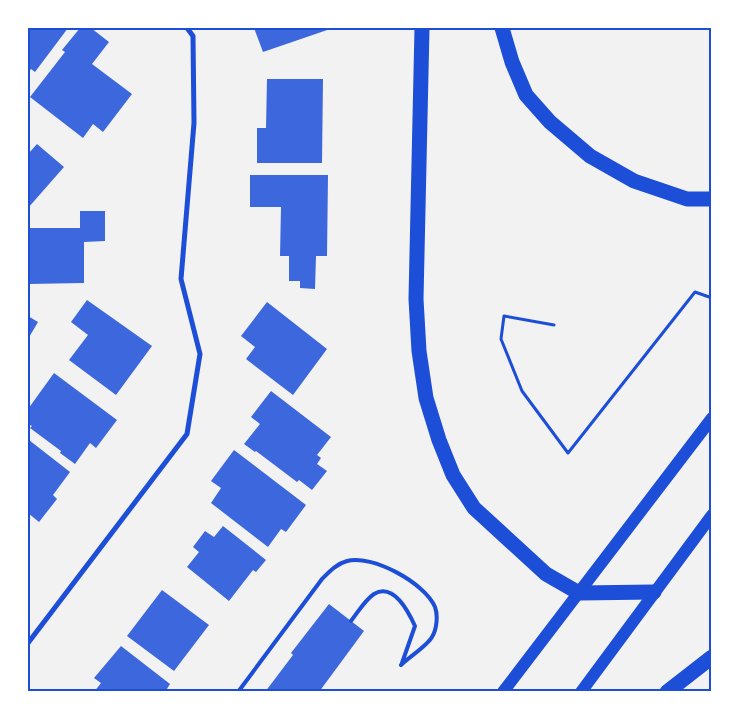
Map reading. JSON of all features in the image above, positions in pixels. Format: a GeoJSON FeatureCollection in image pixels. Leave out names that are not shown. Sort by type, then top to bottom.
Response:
{"type":"FeatureCollection","features":[{"type":"Feature","properties":{"kind":"highway"},"geometry":{"type":"LineString","coordinates":[[422,28],[416,298],[418,351],[426,398],[439,440],[453,475],[474,508],[546,574],[579,593],[654,592]]}},
{"type":"Feature","properties":{"kind":"highway"},"geometry":{"type":"LineString","coordinates":[[502,28],[512,62],[526,95],[550,122],[590,156],[634,181],[687,199],[712,199]]}},
{"type":"Feature","properties":{"kind":"highway"},"geometry":{"type":"LineString","coordinates":[[667,692],[712,656]]}},
{"type":"Feature","properties":{"kind":"main road"},"geometry":{"type":"LineString","coordinates":[[503,692],[712,418]]}},
{"type":"Feature","properties":{"kind":"main road"},"geometry":{"type":"LineString","coordinates":[[581,692],[712,515]]}},
{"type":"Feature","properties":{"kind":"street"},"geometry":{"type":"LineString","coordinates":[[28,643],[187,434],[200,354],[181,279],[194,123],[193,36],[187,28]]}},
{"type":"Feature","properties":{"kind":"lane"},"geometry":{"type":"LineString","coordinates":[[238,692],[322,579],[332,568],[347,561],[363,560],[379,565],[413,584],[426,594],[435,607],[437,624],[432,637],[401,665],[415,626],[408,610],[398,598],[388,593],[376,592],[368,598],[351,621]]}},
{"type":"Feature","properties":{"kind":"path"},"geometry":{"type":"LineString","coordinates":[[554,325],[504,316],[501,339],[522,391],[568,453],[695,292],[712,298]]}},
{"type":"Feature","properties":{"kind":"building"},"geometry":{"type":"Polygon","coordinates":[[[28,28],[68,28],[35,72],[31,69],[28,73],[28,28]]]}},
{"type":"Feature","properties":{"kind":"building"},"geometry":{"type":"Polygon","coordinates":[[[80,28],[91,28],[109,42],[92,64],[132,94],[103,132],[93,124],[83,138],[30,97],[65,52],[62,50],[80,28]]]}},
{"type":"Feature","properties":{"kind":"building"},"geometry":{"type":"Polygon","coordinates":[[[254,28],[333,28],[263,52],[254,28]]]}},
{"type":"Feature","properties":{"kind":"building"},"geometry":{"type":"Polygon","coordinates":[[[267,79],[323,79],[322,163],[257,163],[257,128],[266,128],[267,79]]]}},
{"type":"Feature","properties":{"kind":"building"},"geometry":{"type":"Polygon","coordinates":[[[37,144],[64,167],[28,208],[28,154],[37,144]]]}},
{"type":"Feature","properties":{"kind":"building"},"geometry":{"type":"Polygon","coordinates":[[[250,175],[328,175],[327,256],[316,256],[315,289],[300,288],[300,281],[289,281],[289,256],[280,256],[281,207],[250,207],[250,175]]]}},
{"type":"Feature","properties":{"kind":"building"},"geometry":{"type":"Polygon","coordinates":[[[80,211],[105,211],[105,241],[84,242],[84,283],[28,284],[28,228],[80,228],[80,211]]]}},
{"type":"Feature","properties":{"kind":"building"},"geometry":{"type":"Polygon","coordinates":[[[87,300],[152,346],[116,395],[69,360],[88,335],[71,322],[87,300]]]}},
{"type":"Feature","properties":{"kind":"building"},"geometry":{"type":"Polygon","coordinates":[[[267,302],[327,349],[293,395],[246,359],[255,347],[241,336],[267,302]]]}},
{"type":"Feature","properties":{"kind":"building"},"geometry":{"type":"Polygon","coordinates":[[[28,316],[38,322],[28,339],[28,316]]]}},
{"type":"Feature","properties":{"kind":"building"},"geometry":{"type":"Polygon","coordinates":[[[54,373],[117,420],[96,448],[90,443],[75,464],[30,428],[32,426],[28,424],[28,409],[54,373]]]}},
{"type":"Feature","properties":{"kind":"building"},"geometry":{"type":"Polygon","coordinates":[[[271,391],[331,437],[317,455],[321,458],[317,464],[327,471],[312,490],[299,480],[297,482],[244,444],[260,424],[251,417],[271,391]]]}},
{"type":"Feature","properties":{"kind":"building"},"geometry":{"type":"Polygon","coordinates":[[[29,440],[70,472],[53,495],[57,499],[39,522],[28,513],[29,440]]]}},
{"type":"Feature","properties":{"kind":"building"},"geometry":{"type":"Polygon","coordinates":[[[234,450],[306,505],[286,532],[281,529],[268,547],[211,503],[221,488],[211,481],[234,450]]]}},
{"type":"Feature","properties":{"kind":"building"},"geometry":{"type":"Polygon","coordinates":[[[223,526],[266,560],[256,572],[253,570],[229,601],[187,567],[199,552],[193,547],[205,531],[214,537],[223,526]]]}},
{"type":"Feature","properties":{"kind":"building"},"geometry":{"type":"Polygon","coordinates":[[[162,590],[209,625],[174,671],[127,636],[162,590]]]}},
{"type":"Feature","properties":{"kind":"building"},"geometry":{"type":"Polygon","coordinates":[[[329,604],[364,631],[319,692],[265,692],[293,655],[291,653],[329,604]]]}},
{"type":"Feature","properties":{"kind":"building"},"geometry":{"type":"Polygon","coordinates":[[[121,646],[170,684],[165,692],[94,692],[101,683],[94,678],[121,646]]]}}]}
